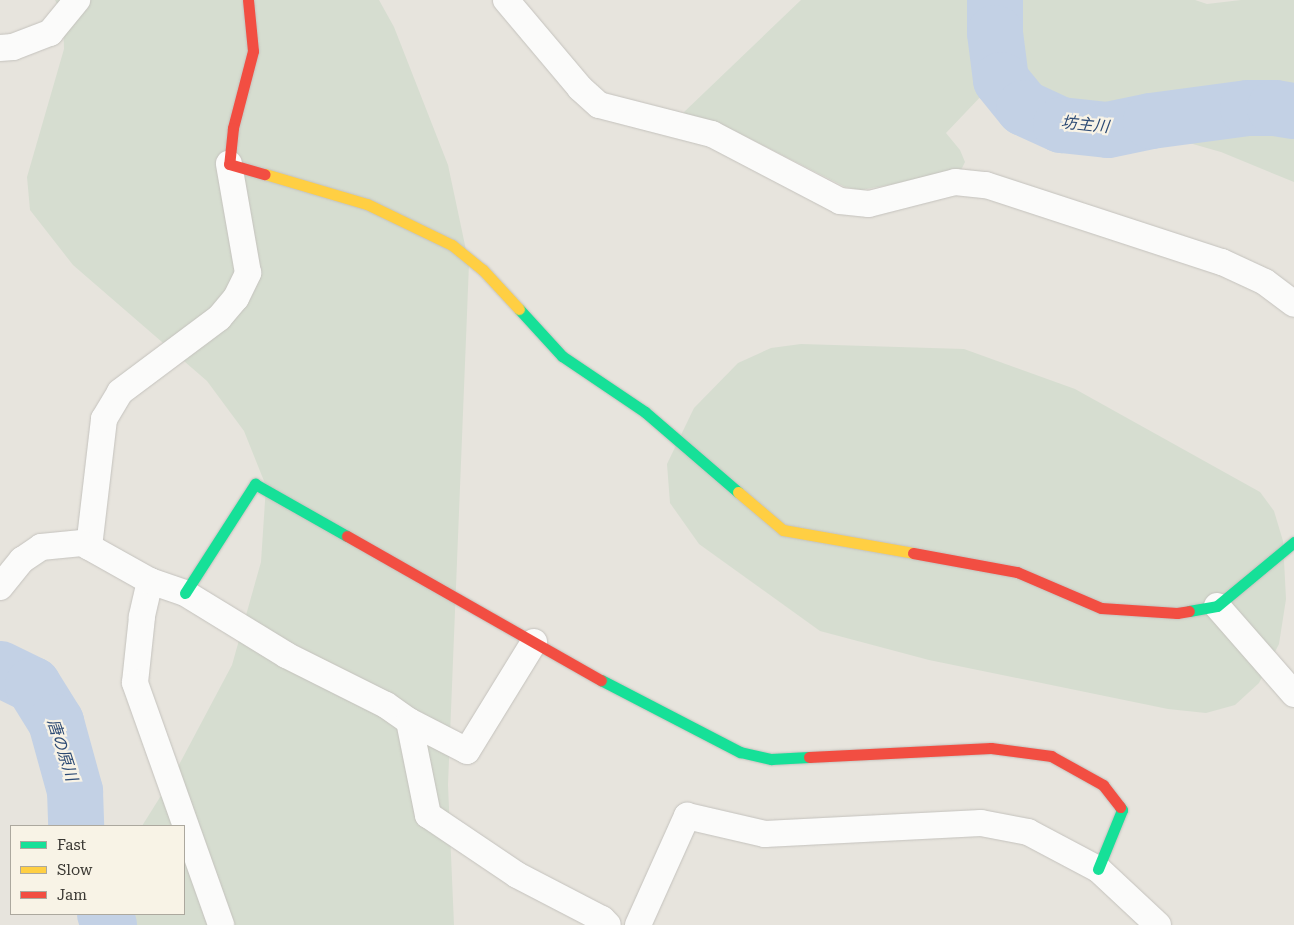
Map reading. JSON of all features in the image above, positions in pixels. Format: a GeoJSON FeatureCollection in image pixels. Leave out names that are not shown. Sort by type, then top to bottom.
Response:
{"type":"FeatureCollection","features":[{"type":"Feature","properties":{"kind":"street"},"geometry":{"type":"LineString","coordinates":[[0,48],[13,48],[50,34],[77,0]]}},
{"type":"Feature","properties":{"kind":"street"},"geometry":{"type":"LineString","coordinates":[[89,547],[104,419],[120,392],[219,318],[236,298],[248,272],[229,164],[233,128],[253,51],[248,0]]}},
{"type":"Feature","properties":{"kind":"street"},"geometry":{"type":"LineString","coordinates":[[506,0],[580,88],[599,105],[712,134],[840,201],[869,204],[955,182],[986,185],[1222,262],[1265,282],[1294,304]]}},
{"type":"Feature","properties":{"kind":"street"},"geometry":{"type":"LineString","coordinates":[[229,164],[367,204],[452,245],[483,270],[562,356],[645,412],[782,530],[1017,572],[1101,608],[1177,613],[1217,606],[1294,542]]}},
{"type":"Feature","properties":{"kind":"street"},"geometry":{"type":"LineString","coordinates":[[185,594],[254,484],[623,693],[731,748],[771,759],[991,748],[1051,756],[1103,785],[1122,810],[1098,869]]}},
{"type":"Feature","properties":{"kind":"street"},"geometry":{"type":"LineString","coordinates":[[0,587],[22,560],[41,547],[82,543],[150,580],[185,594],[286,655],[386,705],[409,722],[467,751],[534,642]]}},
{"type":"Feature","properties":{"kind":"street"},"geometry":{"type":"LineString","coordinates":[[150,580],[142,616],[134,682],[221,925]]}},
{"type":"Feature","properties":{"kind":"street"},"geometry":{"type":"LineString","coordinates":[[1217,606],[1294,694]]}},
{"type":"Feature","properties":{"kind":"street"},"geometry":{"type":"LineString","coordinates":[[409,722],[428,815],[517,875],[602,918],[608,925]]}},
{"type":"Feature","properties":{"kind":"street"},"geometry":{"type":"LineString","coordinates":[[638,925],[688,816],[765,834],[981,823],[1028,832],[1098,869],[1158,925]]}},
{"type":"Feature","properties":{"kind":"shaded area"},"geometry":{"type":"Polygon","coordinates":[[[55,0],[379,0],[394,27],[448,165],[469,264],[448,785],[454,925],[79,925],[85,915],[185,915],[185,825],[143,825],[172,778],[232,665],[261,562],[266,486],[244,431],[207,381],[73,265],[30,210],[27,177],[64,49],[63,15],[55,0]]]}},
{"type":"Feature","properties":{"kind":"shaded area"},"geometry":{"type":"Polygon","coordinates":[[[801,0],[1195,0],[1207,4],[1241,0],[1294,0],[1294,182],[1221,152],[1186,142],[1117,149],[1082,144],[1015,115],[985,92],[946,133],[960,150],[965,162],[960,172],[861,190],[845,187],[735,131],[683,113],[801,0]]]}},
{"type":"Feature","properties":{"kind":"shaded area"},"geometry":{"type":"Polygon","coordinates":[[[801,344],[964,349],[1075,389],[1260,492],[1274,511],[1283,541],[1286,599],[1279,644],[1259,683],[1235,705],[1206,713],[1168,709],[929,660],[820,631],[699,544],[670,503],[667,464],[694,408],[738,363],[771,348],[801,344]]]}},
{"type":"Feature","properties":{"kind":"waterway","name":"坊主川"},"geometry":{"type":"LineString","coordinates":[[995,0],[995,33],[1001,80],[1024,108],[1061,125],[1108,130],[1151,121],[1248,108],[1275,108],[1294,111]]}},
{"type":"Feature","properties":{"kind":"waterway","name":"唐の原川"},"geometry":{"type":"LineString","coordinates":[[0,669],[33,685],[56,722],[75,791],[76,825]]}},
{"type":"Feature","properties":{"kind":"waterway","name":"唐の原川"},"geometry":{"type":"LineString","coordinates":[[105,915],[109,925]]}},
{"type":"Feature","properties":{"kind":"traffic: fast"},"geometry":{"type":"LineString","coordinates":[[519,309],[562,356],[645,412],[738,492]]}},
{"type":"Feature","properties":{"kind":"traffic: fast"},"geometry":{"type":"LineString","coordinates":[[185,593],[255,484],[347,536]]}},
{"type":"Feature","properties":{"kind":"traffic: fast"},"geometry":{"type":"LineString","coordinates":[[1189,611],[1217,606],[1294,542]]}},
{"type":"Feature","properties":{"kind":"traffic: fast"},"geometry":{"type":"LineString","coordinates":[[601,680],[740,752],[771,759],[809,757]]}},
{"type":"Feature","properties":{"kind":"traffic: fast"},"geometry":{"type":"LineString","coordinates":[[1098,869],[1122,810],[1120,807]]}},
{"type":"Feature","properties":{"kind":"traffic: slow"},"geometry":{"type":"LineString","coordinates":[[265,174],[367,204],[452,245],[483,270],[519,309]]}},
{"type":"Feature","properties":{"kind":"traffic: slow"},"geometry":{"type":"LineString","coordinates":[[738,492],[783,530],[913,553]]}},
{"type":"Feature","properties":{"kind":"traffic: jam"},"geometry":{"type":"LineString","coordinates":[[248,0],[253,51],[233,128],[229,164],[265,174]]}},
{"type":"Feature","properties":{"kind":"traffic: jam"},"geometry":{"type":"LineString","coordinates":[[347,536],[601,680]]}},
{"type":"Feature","properties":{"kind":"traffic: jam"},"geometry":{"type":"LineString","coordinates":[[913,553],[1017,572],[1101,608],[1177,613],[1189,611]]}},
{"type":"Feature","properties":{"kind":"traffic: jam"},"geometry":{"type":"LineString","coordinates":[[809,757],[991,748],[1051,756],[1103,785],[1120,807]]}}]}
